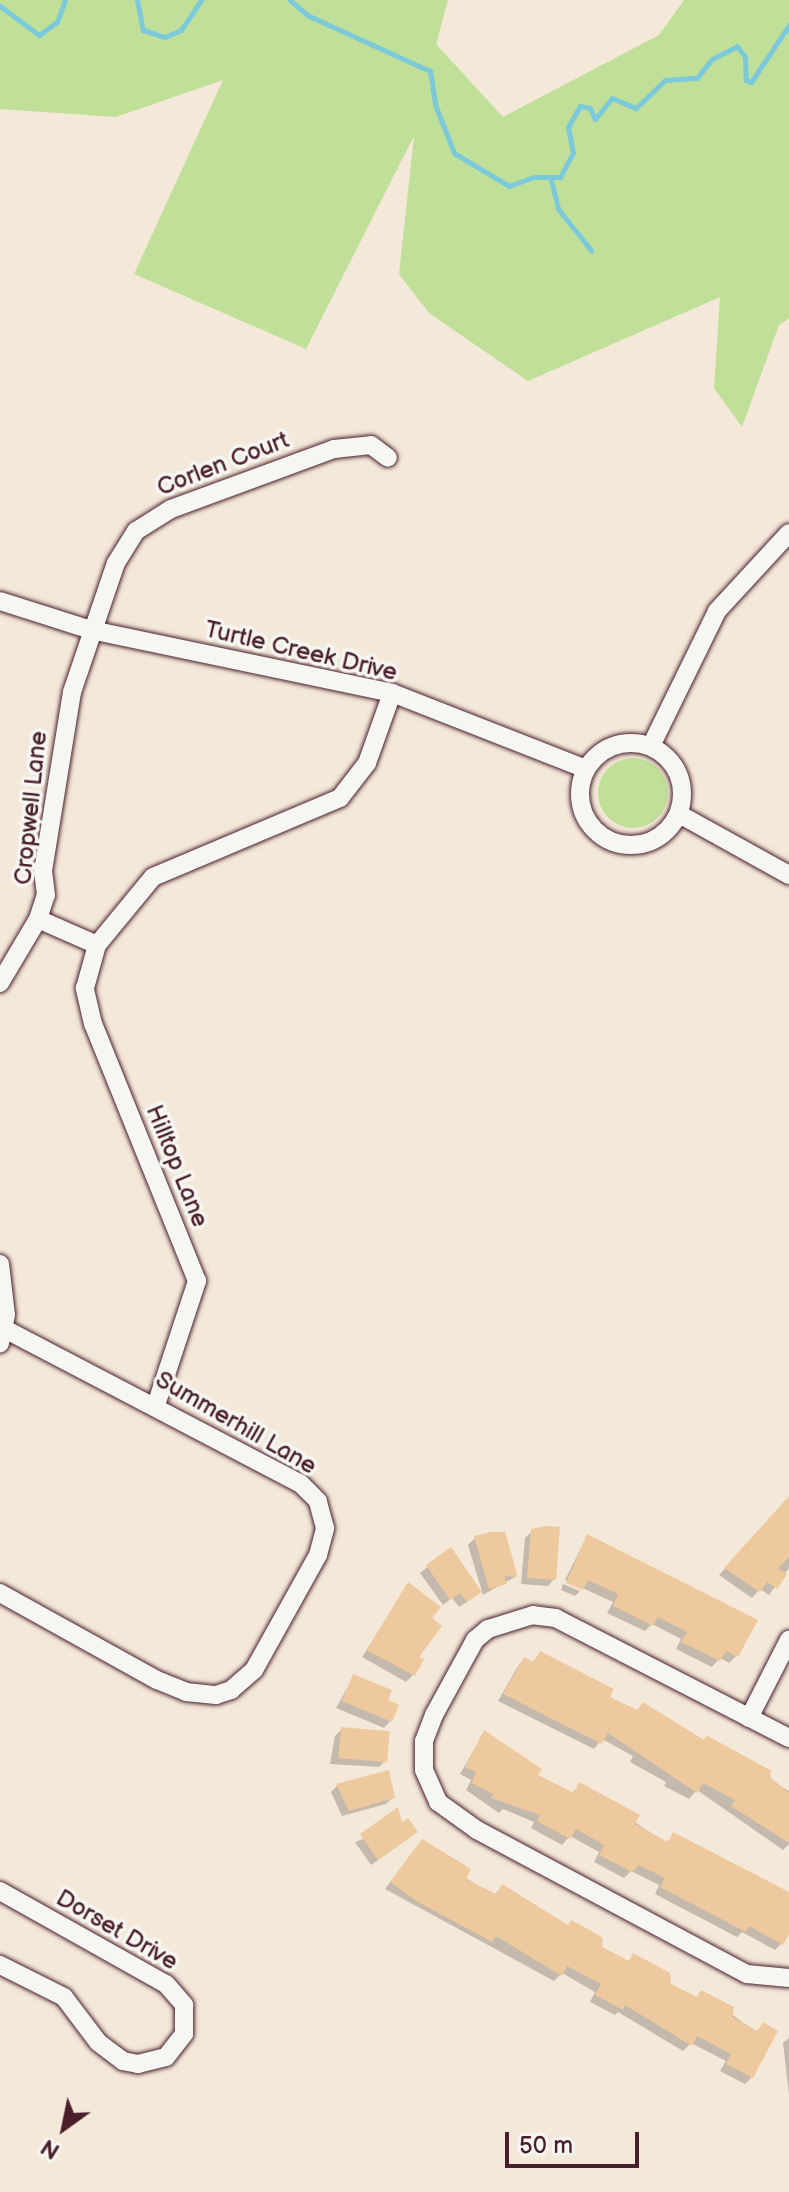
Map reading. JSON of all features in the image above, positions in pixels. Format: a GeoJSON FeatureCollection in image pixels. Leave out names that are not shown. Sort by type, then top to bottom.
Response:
{"type":"FeatureCollection","features":[{"type":"Feature","properties":{"kind":"street","name":"Corlen Court"},"geometry":{"type":"LineString","coordinates":[[91,630],[116,563],[146,522],[334,449],[371,445],[388,458]]}},
{"type":"Feature","properties":{"kind":"street"},"geometry":{"type":"LineString","coordinates":[[651,746],[717,611],[789,533]]}},
{"type":"Feature","properties":{"kind":"street","name":"Turtle Creek Drive"},"geometry":{"type":"LineString","coordinates":[[0,601],[91,630],[392,693],[586,769]]}},
{"type":"Feature","properties":{"kind":"street","name":"Cropwell Lane"},"geometry":{"type":"LineString","coordinates":[[0,983],[38,919],[46,895],[43,871],[63,732],[91,630]]}},
{"type":"Feature","properties":{"kind":"street","name":"Hilltop Lane"},"geometry":{"type":"LineString","coordinates":[[156,1405],[197,1281],[93,1024],[85,988],[97,945],[153,877],[340,798],[367,763],[392,693]]}},
{"type":"Feature","properties":{"kind":"street"},"geometry":{"type":"LineString","coordinates":[[614,745],[651,746],[672,763],[683,788],[679,814],[652,842],[613,843],[595,831],[583,812],[579,790],[586,769],[614,745]]}},
{"type":"Feature","properties":{"kind":"street"},"geometry":{"type":"LineString","coordinates":[[679,814],[789,875]]}},
{"type":"Feature","properties":{"kind":"street"},"geometry":{"type":"LineString","coordinates":[[38,919],[97,945]]}},
{"type":"Feature","properties":{"kind":"street"},"geometry":{"type":"LineString","coordinates":[[0,1264],[2,1336]]}},
{"type":"Feature","properties":{"kind":"street","name":"Summerhill Lane"},"geometry":{"type":"LineString","coordinates":[[0,1593],[186,1692],[216,1695],[231,1690],[254,1670],[318,1555],[323,1514],[301,1484],[156,1405],[2,1336]]}},
{"type":"Feature","properties":{"kind":"street"},"geometry":{"type":"LineString","coordinates":[[789,1738],[556,1618],[533,1615],[488,1629],[475,1640],[434,1715],[424,1741],[424,1770],[438,1802],[477,1830],[747,1974],[789,1978]]}},
{"type":"Feature","properties":{"kind":"street"},"geometry":{"type":"LineString","coordinates":[[749,1718],[789,1640]]}},
{"type":"Feature","properties":{"kind":"street","name":"Dorset Drive"},"geometry":{"type":"LineString","coordinates":[[0,1891],[166,1984],[184,2005],[184,2034],[166,2057],[138,2064],[123,2061],[98,2042],[64,1997],[0,1965]]}},
{"type":"Feature","properties":{"kind":"green space"},"geometry":{"type":"Polygon","coordinates":[[[0,0],[448,0],[436,44],[503,117],[659,35],[684,0],[789,0],[789,318],[779,325],[742,427],[714,388],[720,297],[528,381],[429,313],[399,274],[414,136],[306,349],[134,274],[223,80],[116,117],[0,109],[0,0]]]}},
{"type":"Feature","properties":{"kind":"green space"},"geometry":{"type":"Polygon","coordinates":[[[633,758],[658,768],[668,793],[658,818],[633,828],[608,818],[598,793],[608,768],[633,758]]]}},
{"type":"Feature","properties":{"kind":"building"},"geometry":{"type":"Polygon","coordinates":[[[789,1496],[789,1557],[778,1568],[787,1574],[777,1589],[767,1582],[760,1592],[724,1568],[789,1496]]]}},
{"type":"Feature","properties":{"kind":"building"},"geometry":{"type":"Polygon","coordinates":[[[560,1527],[556,1580],[527,1578],[531,1529],[560,1527]]]}},
{"type":"Feature","properties":{"kind":"building"},"geometry":{"type":"Polygon","coordinates":[[[505,1532],[518,1577],[504,1576],[507,1584],[489,1589],[474,1536],[505,1532]]]}},
{"type":"Feature","properties":{"kind":"building"},"geometry":{"type":"Polygon","coordinates":[[[587,1534],[758,1620],[738,1657],[726,1651],[720,1661],[681,1642],[687,1632],[658,1617],[653,1626],[613,1606],[618,1594],[588,1580],[583,1590],[566,1583],[587,1534]]]}},
{"type":"Feature","properties":{"kind":"building"},"geometry":{"type":"Polygon","coordinates":[[[451,1547],[482,1592],[467,1602],[460,1593],[450,1600],[426,1565],[451,1547]]]}},
{"type":"Feature","properties":{"kind":"building"},"geometry":{"type":"Polygon","coordinates":[[[408,1582],[441,1607],[432,1618],[442,1626],[419,1657],[424,1659],[415,1676],[367,1650],[408,1582]]]}},
{"type":"Feature","properties":{"kind":"building"},"geometry":{"type":"Polygon","coordinates":[[[540,1651],[614,1689],[610,1697],[637,1710],[643,1702],[704,1740],[706,1735],[772,1771],[769,1776],[789,1793],[789,1843],[731,1806],[735,1800],[703,1783],[697,1793],[608,1733],[602,1744],[503,1694],[524,1657],[534,1662],[540,1651]]]}},
{"type":"Feature","properties":{"kind":"building"},"geometry":{"type":"Polygon","coordinates":[[[353,1674],[392,1690],[388,1700],[399,1705],[392,1722],[342,1701],[353,1674]]]}},
{"type":"Feature","properties":{"kind":"building"},"geometry":{"type":"Polygon","coordinates":[[[341,1727],[390,1731],[387,1762],[338,1758],[341,1727]]]}},
{"type":"Feature","properties":{"kind":"building"},"geometry":{"type":"Polygon","coordinates":[[[484,1730],[542,1769],[538,1775],[574,1793],[579,1782],[640,1815],[635,1824],[668,1842],[673,1832],[789,1892],[789,1934],[783,1945],[749,1926],[746,1932],[660,1887],[665,1878],[639,1865],[632,1872],[599,1855],[604,1845],[576,1829],[570,1839],[537,1821],[540,1815],[491,1798],[493,1794],[471,1783],[476,1772],[465,1767],[484,1730]]]}},
{"type":"Feature","properties":{"kind":"building"},"geometry":{"type":"Polygon","coordinates":[[[389,1770],[395,1798],[349,1811],[336,1784],[389,1770]]]}},
{"type":"Feature","properties":{"kind":"building"},"geometry":{"type":"Polygon","coordinates":[[[398,1807],[402,1822],[408,1818],[418,1832],[378,1860],[360,1834],[398,1807]]]}},
{"type":"Feature","properties":{"kind":"building"},"geometry":{"type":"Polygon","coordinates":[[[422,1839],[471,1869],[466,1879],[496,1894],[502,1884],[568,1925],[571,1920],[603,1938],[602,1947],[629,1961],[633,1953],[670,1973],[671,1984],[697,1997],[701,1990],[734,2007],[732,2017],[758,2031],[763,2022],[778,2031],[753,2078],[726,2064],[731,2054],[697,2036],[692,2046],[625,2005],[623,2010],[595,1995],[601,1984],[567,1966],[562,1976],[496,1936],[492,1942],[418,1902],[390,1882],[422,1839]]]}},
{"type":"Feature","properties":{"kind":"waterway"},"geometry":{"type":"LineString","coordinates":[[0,6],[39,35],[57,22],[65,0]]}},
{"type":"Feature","properties":{"kind":"waterway"},"geometry":{"type":"LineString","coordinates":[[137,0],[143,30],[165,37],[181,30],[201,0]]}},
{"type":"Feature","properties":{"kind":"waterway"},"geometry":{"type":"LineString","coordinates":[[290,0],[307,15],[430,71],[436,107],[454,153],[509,186],[534,177],[560,177],[573,153],[568,127],[580,106],[590,108],[595,119],[612,98],[636,108],[665,80],[697,78],[712,59],[737,46],[745,57],[746,80],[751,82],[789,25]]}},
{"type":"Feature","properties":{"kind":"waterway"},"geometry":{"type":"LineString","coordinates":[[551,180],[558,209],[591,250]]}}]}
